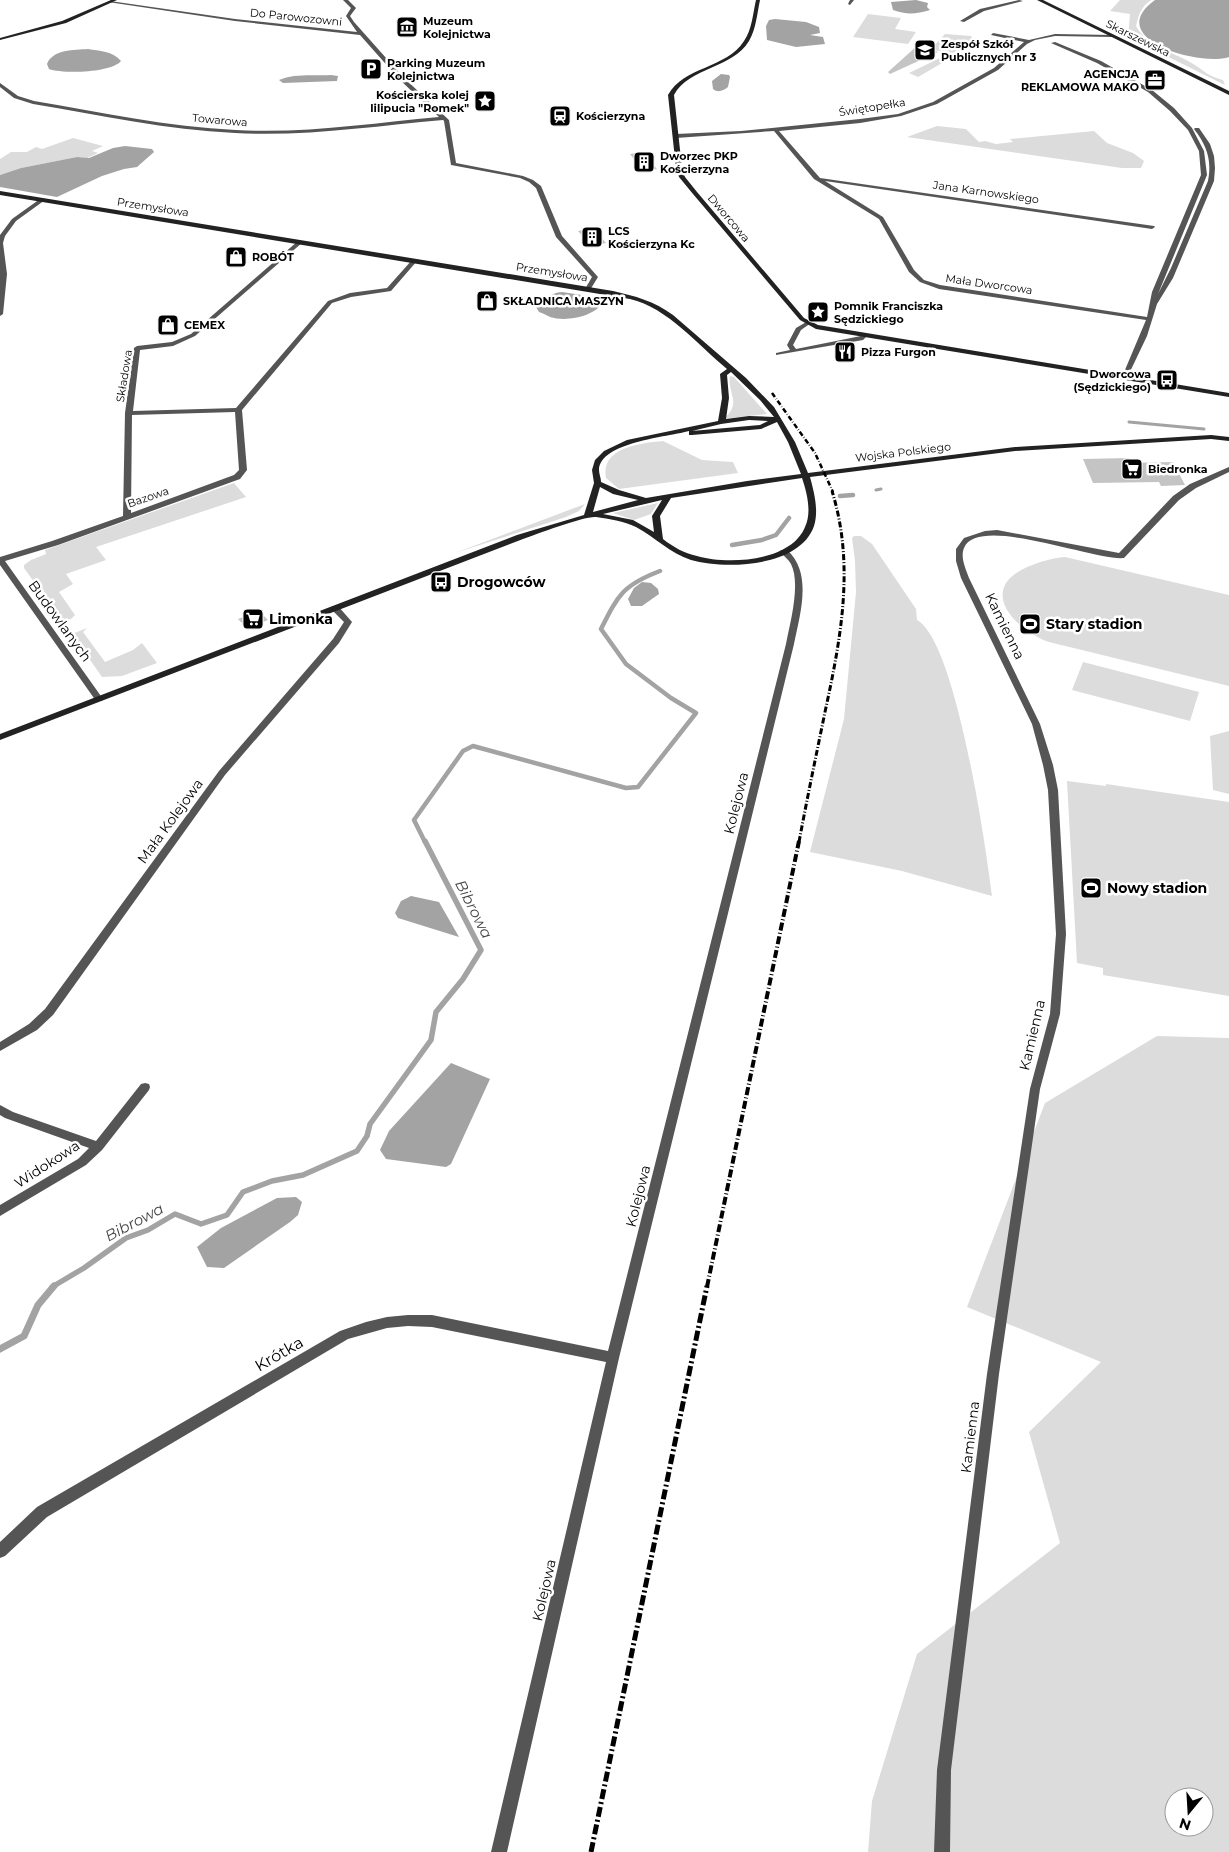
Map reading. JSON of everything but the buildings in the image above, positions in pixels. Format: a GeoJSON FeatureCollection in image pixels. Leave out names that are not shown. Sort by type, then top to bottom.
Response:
{"type":"FeatureCollection","features":[{"type":"Feature","properties":{"kind":"main road","name":"Dworcowa"},"geometry":{"type":"LineString","coordinates":[[758,0],[750,32],[741,48],[731,56],[683,80],[672,90],[676,136],[682,177],[798,315],[816,327],[1229,394]]}},
{"type":"Feature","properties":{"kind":"main road","name":"Skarszewska"},"geometry":{"type":"LineString","coordinates":[[1039,0],[1229,93]]}},
{"type":"Feature","properties":{"kind":"main road"},"geometry":{"type":"LineString","coordinates":[[0,38],[64,22],[112,1]]}},
{"type":"Feature","properties":{"kind":"main road","name":"Przemysłowa"},"geometry":{"type":"LineString","coordinates":[[0,193],[588,289],[642,300],[659,308],[732,370],[765,402],[778,419],[801,466],[812,506],[812,518],[809,528],[800,539],[784,552],[760,560],[721,563],[683,554],[635,524],[616,518],[588,515]]}},
{"type":"Feature","properties":{"kind":"main road"},"geometry":{"type":"LineString","coordinates":[[721,422],[727,409],[723,374],[732,370]]}},
{"type":"Feature","properties":{"kind":"main road"},"geometry":{"type":"LineString","coordinates":[[588,515],[598,483],[596,477],[597,466],[602,456],[610,450],[634,440],[721,422],[749,418],[778,419]]}},
{"type":"Feature","properties":{"kind":"main road"},"geometry":{"type":"LineString","coordinates":[[664,435],[722,432],[761,427],[778,419]]}},
{"type":"Feature","properties":{"kind":"main road","name":"Wojska Polskiego"},"geometry":{"type":"LineString","coordinates":[[668,496],[768,480],[1015,449],[1211,437],[1229,439]]}},
{"type":"Feature","properties":{"kind":"main road","name":"Wojska Polskiego"},"geometry":{"type":"LineString","coordinates":[[1143,441],[1229,444]]}},
{"type":"Feature","properties":{"kind":"main road"},"geometry":{"type":"LineString","coordinates":[[598,483],[616,492],[646,500]]}},
{"type":"Feature","properties":{"kind":"main road"},"geometry":{"type":"LineString","coordinates":[[0,737],[520,537],[588,515],[668,496]]}},
{"type":"Feature","properties":{"kind":"main road"},"geometry":{"type":"LineString","coordinates":[[659,540],[656,516],[668,496]]}},
{"type":"Feature","properties":{"kind":"street"},"geometry":{"type":"LineString","coordinates":[[345,0],[354,8],[348,16],[362,34],[401,78],[448,124],[452,164],[521,177],[539,187],[559,237],[594,277],[588,289]]}},
{"type":"Feature","properties":{"kind":"street"},"geometry":{"type":"LineString","coordinates":[[993,0],[1002,4]]}},
{"type":"Feature","properties":{"kind":"street","name":"Do Parowozowni"},"geometry":{"type":"LineString","coordinates":[[112,1],[235,20],[362,34]]}},
{"type":"Feature","properties":{"kind":"street"},"geometry":{"type":"LineString","coordinates":[[962,21],[982,10],[1021,1]]}},
{"type":"Feature","properties":{"kind":"street"},"geometry":{"type":"LineString","coordinates":[[993,34],[1053,43],[1084,56],[1150,91],[1193,132],[1202,152],[1204,175],[1155,292],[1149,319],[1125,377]]}},
{"type":"Feature","properties":{"kind":"street"},"geometry":{"type":"LineString","coordinates":[[1032,40],[1062,35],[1112,36]]}},
{"type":"Feature","properties":{"kind":"street","name":"Świętopełka"},"geometry":{"type":"LineString","coordinates":[[676,136],[776,130],[873,120],[925,107],[996,69],[1032,40]]}},
{"type":"Feature","properties":{"kind":"street","name":"Towarowa"},"geometry":{"type":"LineString","coordinates":[[0,85],[16,97],[33,102],[219,131],[297,132],[444,118]]}},
{"type":"Feature","properties":{"kind":"street","name":"Mała Dworcowa"},"geometry":{"type":"LineString","coordinates":[[776,130],[816,178],[881,218],[911,271],[922,281],[939,287],[1149,319]]}},
{"type":"Feature","properties":{"kind":"street","name":"Jana Karnowskiego"},"geometry":{"type":"LineString","coordinates":[[816,178],[1152,227]]}},
{"type":"Feature","properties":{"kind":"street"},"geometry":{"type":"LineString","coordinates":[[0,314],[4,274],[0,243],[2,236],[14,220],[42,200]]}},
{"type":"Feature","properties":{"kind":"street","name":"Składowa"},"geometry":{"type":"LineString","coordinates":[[127,517],[129,413],[137,348],[173,344],[193,336],[300,242]]}},
{"type":"Feature","properties":{"kind":"street"},"geometry":{"type":"LineString","coordinates":[[129,413],[238,410],[330,302],[350,295],[389,290],[414,261]]}},
{"type":"Feature","properties":{"kind":"street"},"geometry":{"type":"LineString","coordinates":[[794,351],[790,345],[796,331],[808,323]]}},
{"type":"Feature","properties":{"kind":"street","name":"Dworcowa"},"geometry":{"type":"LineString","coordinates":[[778,354],[863,338],[865,335]]}},
{"type":"Feature","properties":{"kind":"street","name":"Bazowa"},"geometry":{"type":"LineString","coordinates":[[0,560],[38,549],[237,477],[243,470],[238,410]]}},
{"type":"Feature","properties":{"kind":"street","name":"Kamienna"},"geometry":{"type":"LineString","coordinates":[[942,1852],[944,1770],[993,1374],[1035,1089],[1055,1014],[1060,934],[1053,790],[1048,765],[1036,724],[965,578],[959,555],[960,549],[968,539],[985,532],[996,532],[1121,556],[1176,498],[1193,486],[1229,469]]}},
{"type":"Feature","properties":{"kind":"street","name":"Kolejowa"},"geometry":{"type":"LineString","coordinates":[[499,1852],[613,1358],[790,644],[797,612],[797,570],[794,562],[784,552]]}},
{"type":"Feature","properties":{"kind":"street","name":"Budowlanych"},"geometry":{"type":"LineString","coordinates":[[0,560],[99,699]]}},
{"type":"Feature","properties":{"kind":"street","name":"Mała Kolejowa"},"geometry":{"type":"LineString","coordinates":[[0,1047],[33,1027],[49,1012],[222,773],[336,641],[348,622],[335,608]]}},
{"type":"Feature","properties":{"kind":"street"},"geometry":{"type":"LineString","coordinates":[[98,1147],[145,1087]]}},
{"type":"Feature","properties":{"kind":"street","name":"Widokowa"},"geometry":{"type":"LineString","coordinates":[[0,1110],[98,1147],[82,1162],[0,1211]]}},
{"type":"Feature","properties":{"kind":"street","name":"Krótka"},"geometry":{"type":"LineString","coordinates":[[0,1551],[42,1512],[344,1335],[370,1325],[410,1319],[432,1321],[613,1358]]}},
{"type":"Feature","properties":{"kind":"shaded area"},"geometry":{"type":"Polygon","coordinates":[[[916,0],[928,3],[927,7],[930,10],[903,13],[893,10],[891,2],[916,0]]]}},
{"type":"Feature","properties":{"kind":"shaded area"},"geometry":{"type":"Polygon","coordinates":[[[1120,0],[1151,0],[1143,8],[1136,26],[1147,40],[1187,60],[1211,76],[1223,80],[1225,85],[1128,37],[1130,14],[1110,11],[1120,0]]]}},
{"type":"Feature","properties":{"kind":"shaded area"},"geometry":{"type":"Polygon","coordinates":[[[1155,0],[1229,0],[1229,57],[1216,59],[1198,58],[1179,54],[1161,47],[1147,38],[1140,27],[1142,14],[1155,0]]]}},
{"type":"Feature","properties":{"kind":"shaded area"},"geometry":{"type":"Polygon","coordinates":[[[868,14],[901,18],[895,29],[916,32],[908,44],[853,37],[868,14]]]}},
{"type":"Feature","properties":{"kind":"shaded area"},"geometry":{"type":"Polygon","coordinates":[[[769,20],[806,22],[819,27],[820,33],[810,35],[823,37],[825,44],[796,47],[767,40],[766,26],[769,20]]]}},
{"type":"Feature","properties":{"kind":"shaded area"},"geometry":{"type":"Polygon","coordinates":[[[945,34],[971,36],[974,41],[954,55],[931,49],[945,34]]]}},
{"type":"Feature","properties":{"kind":"shaded area"},"geometry":{"type":"Polygon","coordinates":[[[88,49],[110,53],[121,61],[116,65],[98,70],[65,72],[49,69],[47,64],[54,55],[70,50],[88,49]]]}},
{"type":"Feature","properties":{"kind":"shaded area"},"geometry":{"type":"Polygon","coordinates":[[[942,57],[949,59],[918,77],[909,73],[942,57]]]}},
{"type":"Feature","properties":{"kind":"shaded area"},"geometry":{"type":"Polygon","coordinates":[[[721,74],[729,75],[728,87],[717,91],[713,89],[712,81],[721,74]]]}},
{"type":"Feature","properties":{"kind":"shaded area"},"geometry":{"type":"Polygon","coordinates":[[[298,76],[338,76],[337,81],[283,83],[279,80],[298,76]]]}},
{"type":"Feature","properties":{"kind":"shaded area"},"geometry":{"type":"Polygon","coordinates":[[[937,126],[966,129],[979,142],[985,141],[996,144],[1013,142],[1010,139],[1094,131],[1107,143],[1133,153],[1144,161],[1141,168],[1122,168],[907,137],[937,126]]]}},
{"type":"Feature","properties":{"kind":"shaded area"},"geometry":{"type":"Polygon","coordinates":[[[73,138],[103,146],[92,151],[98,153],[87,158],[77,157],[21,168],[0,175],[0,159],[11,152],[27,152],[36,147],[42,149],[73,138]]]}},
{"type":"Feature","properties":{"kind":"shaded area"},"geometry":{"type":"Polygon","coordinates":[[[125,146],[152,149],[154,152],[137,167],[102,176],[57,197],[0,187],[0,175],[21,168],[77,157],[89,158],[113,148],[125,146]]]}},
{"type":"Feature","properties":{"kind":"shaded area"},"geometry":{"type":"Polygon","coordinates":[[[562,292],[601,298],[603,302],[593,311],[579,317],[564,319],[550,317],[539,312],[536,307],[542,301],[551,295],[562,292]]]}},
{"type":"Feature","properties":{"kind":"shaded area"},"geometry":{"type":"Polygon","coordinates":[[[730,376],[734,377],[767,414],[723,419],[729,413],[733,403],[730,376]]]}},
{"type":"Feature","properties":{"kind":"shaded area"},"geometry":{"type":"Polygon","coordinates":[[[663,441],[702,460],[733,462],[738,473],[619,489],[606,478],[606,468],[609,459],[616,453],[634,445],[663,441]]]}},
{"type":"Feature","properties":{"kind":"shaded area"},"geometry":{"type":"Polygon","coordinates":[[[234,483],[246,497],[96,547],[106,560],[66,574],[73,584],[59,592],[75,615],[71,619],[62,621],[24,568],[24,565],[31,560],[46,554],[45,550],[234,483]]]}},
{"type":"Feature","properties":{"kind":"shaded area"},"geometry":{"type":"Polygon","coordinates":[[[658,503],[651,514],[634,520],[613,513],[658,503]]]}},
{"type":"Feature","properties":{"kind":"shaded area"},"geometry":{"type":"Polygon","coordinates":[[[585,504],[579,511],[566,517],[455,553],[585,504]]]}},
{"type":"Feature","properties":{"kind":"shaded area"},"geometry":{"type":"Polygon","coordinates":[[[854,536],[861,536],[872,544],[916,609],[917,620],[931,636],[944,665],[967,748],[992,896],[902,871],[810,852],[844,719],[856,592],[852,538],[854,536]]]}},
{"type":"Feature","properties":{"kind":"shaded area"},"geometry":{"type":"Polygon","coordinates":[[[1065,557],[1229,595],[1229,686],[1049,642],[1032,634],[1014,620],[1004,602],[1003,592],[1010,578],[1024,568],[1050,559],[1065,557]]]}},
{"type":"Feature","properties":{"kind":"shaded area"},"geometry":{"type":"Polygon","coordinates":[[[642,582],[651,583],[658,589],[659,594],[642,606],[631,606],[628,599],[634,588],[642,582]]]}},
{"type":"Feature","properties":{"kind":"shaded area"},"geometry":{"type":"Polygon","coordinates":[[[87,628],[83,632],[105,662],[133,650],[142,643],[157,663],[122,676],[102,677],[72,634],[87,628]]]}},
{"type":"Feature","properties":{"kind":"shaded area"},"geometry":{"type":"Polygon","coordinates":[[[1083,662],[1199,692],[1190,721],[1072,690],[1083,662]]]}},
{"type":"Feature","properties":{"kind":"shaded area"},"geometry":{"type":"Polygon","coordinates":[[[1229,731],[1229,794],[1213,790],[1210,736],[1229,731]]]}},
{"type":"Feature","properties":{"kind":"shaded area"},"geometry":{"type":"Polygon","coordinates":[[[1067,781],[1106,786],[1106,784],[1229,802],[1229,996],[1103,975],[1103,968],[1077,963],[1067,781]]]}},
{"type":"Feature","properties":{"kind":"shaded area"},"geometry":{"type":"Polygon","coordinates":[[[411,896],[439,902],[459,937],[398,918],[395,913],[401,901],[411,896]]]}},
{"type":"Feature","properties":{"kind":"shaded area"},"geometry":{"type":"Polygon","coordinates":[[[1157,1036],[1229,1038],[1229,1852],[868,1852],[872,1801],[917,1654],[1060,1543],[1029,1432],[1101,1362],[967,1307],[1045,1103],[1157,1036]]]}},
{"type":"Feature","properties":{"kind":"shaded area"},"geometry":{"type":"Polygon","coordinates":[[[451,1063],[490,1079],[451,1164],[446,1167],[386,1159],[380,1150],[389,1131],[451,1063]]]}},
{"type":"Feature","properties":{"kind":"shaded area"},"geometry":{"type":"Polygon","coordinates":[[[296,1197],[302,1202],[298,1215],[290,1222],[224,1268],[207,1267],[197,1247],[221,1228],[277,1198],[296,1197]]]}},
{"type":"Feature","properties":{"kind":"waterway"},"geometry":{"type":"LineString","coordinates":[[1129,422],[1204,429]]}},
{"type":"Feature","properties":{"kind":"waterway","name":"Bibrowa"},"geometry":{"type":"LineString","coordinates":[[876,490],[881,489]]}},
{"type":"Feature","properties":{"kind":"waterway","name":"Bibrowa"},"geometry":{"type":"LineString","coordinates":[[840,496],[853,495]]}},
{"type":"Feature","properties":{"kind":"waterway","name":"Bibrowa"},"geometry":{"type":"LineString","coordinates":[[732,545],[762,540],[776,535],[789,518]]}},
{"type":"Feature","properties":{"kind":"waterway","name":"Bibrowa"},"geometry":{"type":"LineString","coordinates":[[425,842],[414,820],[463,751],[473,746],[626,788],[638,787],[696,713],[671,698],[626,664],[601,629],[617,599],[623,592],[638,581],[660,571]]}},
{"type":"Feature","properties":{"kind":"waterway","name":"Bibrowa"},"geometry":{"type":"LineString","coordinates":[[52,1287],[84,1268],[126,1238],[148,1230],[175,1214],[201,1224],[227,1215],[243,1192],[272,1181],[303,1175],[357,1151],[367,1136],[370,1124],[431,1040],[436,1012],[463,979],[481,950],[425,841]]}},
{"type":"Feature","properties":{"kind":"waterway","name":"Bibrowa"},"geometry":{"type":"LineString","coordinates":[[0,1349],[24,1336],[38,1305],[54,1286]]}},
{"type":"Feature","properties":{"kind":"railway"},"geometry":{"type":"LineString","coordinates":[[772,393],[815,453],[833,492]]}},
{"type":"Feature","properties":{"kind":"railway"},"geometry":{"type":"LineString","coordinates":[[799,842],[836,657],[843,602],[843,546],[832,491]]}},
{"type":"Feature","properties":{"kind":"railway"},"geometry":{"type":"LineString","coordinates":[[707,1287],[799,841]]}},
{"type":"Feature","properties":{"kind":"railway"},"geometry":{"type":"LineString","coordinates":[[591,1852],[707,1286]]}},
{"type":"Feature","properties":{"kind":"place","name":"Muzeum Kolejnictwa"},"geometry":{"type":"Point","coordinates":[407,27]}},
{"type":"Feature","properties":{"kind":"place","name":"Zespół Szkół Publicznych nr 3"},"geometry":{"type":"Point","coordinates":[925,50]}},
{"type":"Feature","properties":{"kind":"place","name":"Parking Muzeum Kolejnictwa"},"geometry":{"type":"Point","coordinates":[371,69]}},
{"type":"Feature","properties":{"kind":"place","name":"AGENCJA REKLAMOWA MAKO"},"geometry":{"type":"Point","coordinates":[1155,80]}},
{"type":"Feature","properties":{"kind":"place","name":"Kościerska kolej lilipucia \"Romek\""},"geometry":{"type":"Point","coordinates":[485,101]}},
{"type":"Feature","properties":{"kind":"place","name":"Kościerzyna"},"geometry":{"type":"Point","coordinates":[560,116]}},
{"type":"Feature","properties":{"kind":"place","name":"Dworzec PKP Kościerzyna"},"geometry":{"type":"Point","coordinates":[644,162]}},
{"type":"Feature","properties":{"kind":"place","name":"LCS Kościerzyna Kc"},"geometry":{"type":"Point","coordinates":[592,237]}},
{"type":"Feature","properties":{"kind":"place","name":"ROBÓT"},"geometry":{"type":"Point","coordinates":[236,257]}},
{"type":"Feature","properties":{"kind":"place","name":"SKŁADNICA MASZYN"},"geometry":{"type":"Point","coordinates":[487,301]}},
{"type":"Feature","properties":{"kind":"place","name":"Pomnik Franciszka Sędzickiego"},"geometry":{"type":"Point","coordinates":[818,312]}},
{"type":"Feature","properties":{"kind":"place","name":"СEMEX"},"geometry":{"type":"Point","coordinates":[168,325]}},
{"type":"Feature","properties":{"kind":"place","name":"Pizza Furgon"},"geometry":{"type":"Point","coordinates":[845,352]}},
{"type":"Feature","properties":{"kind":"place","name":"Dworcowa (Sędzickiego)"},"geometry":{"type":"Point","coordinates":[1167,380]}},
{"type":"Feature","properties":{"kind":"place","name":"Biedronka"},"geometry":{"type":"Point","coordinates":[1132,469]}},
{"type":"Feature","properties":{"kind":"place","name":"Drogowców"},"geometry":{"type":"Point","coordinates":[441,582]}},
{"type":"Feature","properties":{"kind":"place","name":"Limonka"},"geometry":{"type":"Point","coordinates":[253,619]}},
{"type":"Feature","properties":{"kind":"place","name":"Stary stadion"},"geometry":{"type":"Point","coordinates":[1030,624]}},
{"type":"Feature","properties":{"kind":"place","name":"Nowy stadion"},"geometry":{"type":"Point","coordinates":[1091,888]}}]}
